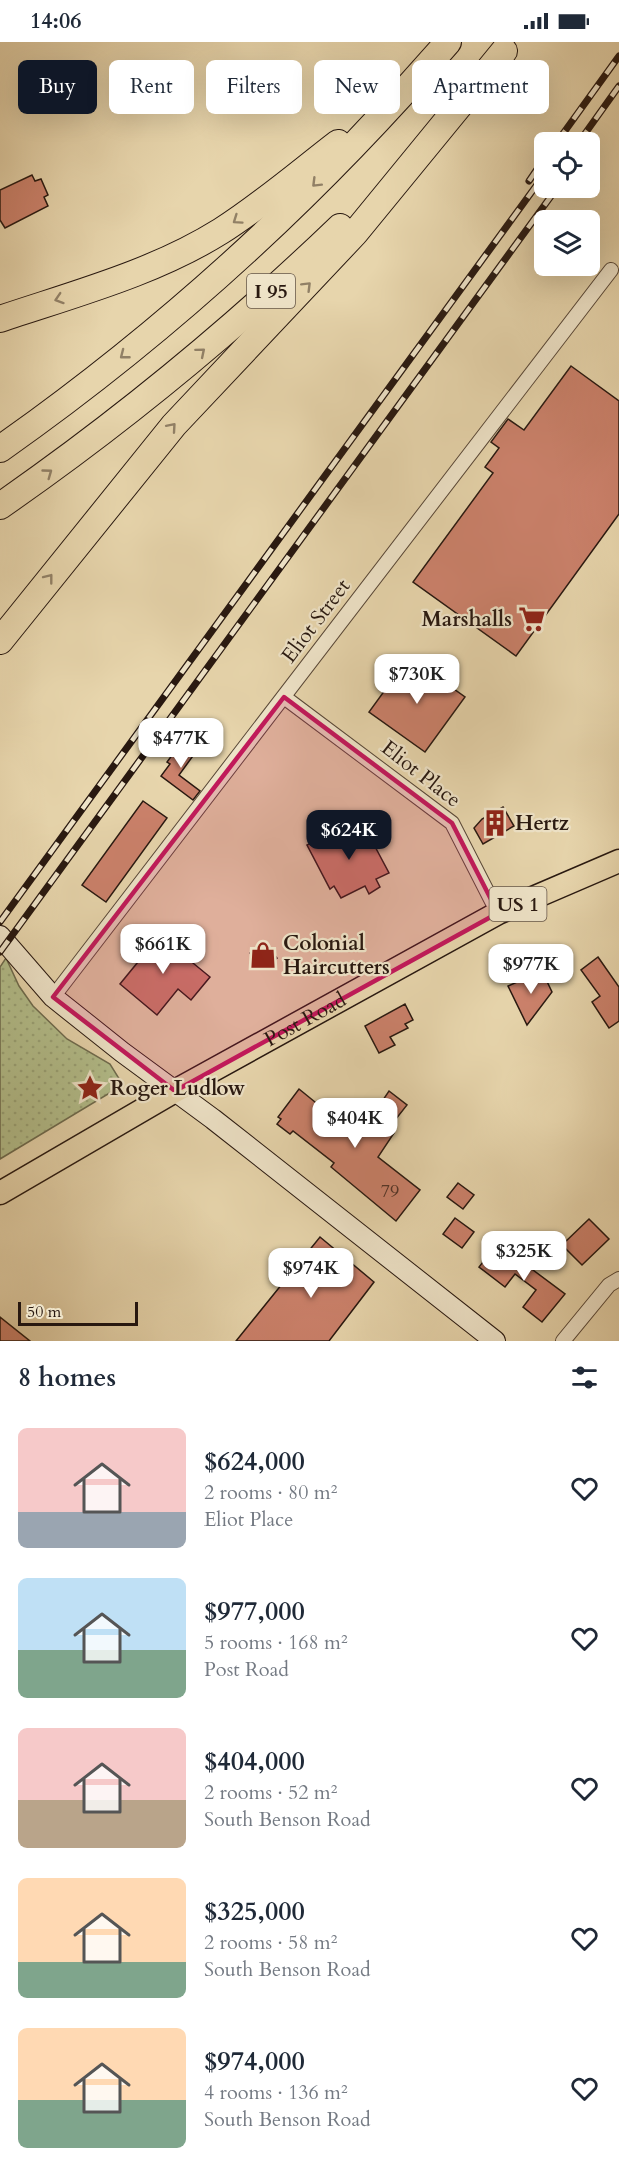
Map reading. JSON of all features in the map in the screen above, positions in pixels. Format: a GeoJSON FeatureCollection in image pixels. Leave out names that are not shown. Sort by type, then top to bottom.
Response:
{"type":"FeatureCollection","features":[{"type":"Feature","properties":{"kind":"highway","name":"I 95"},"geometry":{"type":"LineString","coordinates":[[400,96],[448,42]]}},
{"type":"Feature","properties":{"kind":"highway","name":"I 95"},"geometry":{"type":"LineString","coordinates":[[0,506],[120,418],[265,297],[383,184],[508,46]]}},
{"type":"Feature","properties":{"kind":"highway"},"geometry":{"type":"LineString","coordinates":[[0,640],[167,433],[355,233],[508,46]]}},
{"type":"Feature","properties":{"kind":"highway"},"geometry":{"type":"LineString","coordinates":[[0,319],[129,274],[219,232],[376,114]]}},
{"type":"Feature","properties":{"kind":"highway","name":"I 95"},"geometry":{"type":"LineString","coordinates":[[0,448],[102,372],[201,290],[278,220],[382,114]]}},
{"type":"Feature","properties":{"kind":"highway"},"geometry":{"type":"LineString","coordinates":[[0,647],[25,609]]}},
{"type":"Feature","properties":{"kind":"main road","name":"Post Road"},"geometry":{"type":"LineString","coordinates":[[0,1193],[175,1091],[498,913],[619,861]]}},
{"type":"Feature","properties":{"kind":"street","name":"Eliot Street"},"geometry":{"type":"LineString","coordinates":[[53,997],[611,270]]}},
{"type":"Feature","properties":{"kind":"street","name":"Eliot Place"},"geometry":{"type":"LineString","coordinates":[[284,697],[452,823],[498,913]]}},
{"type":"Feature","properties":{"kind":"street"},"geometry":{"type":"LineString","coordinates":[[0,936],[53,997],[495,1341]]}},
{"type":"Feature","properties":{"kind":"street"},"geometry":{"type":"LineString","coordinates":[[563,1341],[609,1285],[619,1279]]}},
{"type":"Feature","properties":{"kind":"highlighted area"},"geometry":{"type":"Polygon","coordinates":[[[284,697],[452,823],[498,913],[175,1091],[53,997],[284,697]]]}},
{"type":"Feature","properties":{"kind":"green space"},"geometry":{"type":"Polygon","coordinates":[[[6,958],[19,986],[33,1006],[67,1039],[110,1064],[123,1085],[0,1159],[0,967],[6,958]]]}},
{"type":"Feature","properties":{"kind":"building"},"geometry":{"type":"Polygon","coordinates":[[[32,175],[35,181],[41,179],[48,195],[44,197],[48,206],[5,228],[0,220],[0,190],[32,175]]]}},
{"type":"Feature","properties":{"kind":"building"},"geometry":{"type":"Polygon","coordinates":[[[571,366],[619,401],[619,514],[516,656],[413,582],[493,473],[485,467],[499,448],[491,442],[508,419],[524,430],[571,366]]]}},
{"type":"Feature","properties":{"kind":"building"},"geometry":{"type":"Polygon","coordinates":[[[409,657],[465,697],[425,752],[369,712],[409,657]]]}},
{"type":"Feature","properties":{"kind":"building"},"geometry":{"type":"Polygon","coordinates":[[[184,739],[198,749],[179,775],[200,791],[193,800],[161,776],[170,764],[167,762],[184,739]]]}},
{"type":"Feature","properties":{"kind":"building"},"geometry":{"type":"Polygon","coordinates":[[[143,801],[167,818],[106,902],[82,885],[143,801]]]}},
{"type":"Feature","properties":{"kind":"building","name":"Hertz"},"geometry":{"type":"Polygon","coordinates":[[[503,807],[514,826],[483,844],[474,828],[482,819],[503,807]]]}},
{"type":"Feature","properties":{"kind":"building"},"geometry":{"type":"Polygon","coordinates":[[[363,824],[389,873],[376,879],[380,887],[369,894],[365,886],[341,898],[334,886],[330,889],[307,845],[328,834],[331,840],[363,824]]]}},
{"type":"Feature","properties":{"kind":"building"},"geometry":{"type":"Polygon","coordinates":[[[154,931],[210,977],[191,1000],[178,989],[157,1015],[120,984],[151,946],[146,942],[154,931]]]}},
{"type":"Feature","properties":{"kind":"building","name":"Colonial Haircutters"},"geometry":{"type":"Polygon","coordinates":[[[264,941],[277,958],[263,969],[250,953],[264,941]]]}},
{"type":"Feature","properties":{"kind":"building"},"geometry":{"type":"Polygon","coordinates":[[[598,957],[619,987],[619,1021],[609,1028],[592,1002],[600,996],[581,970],[598,957]]]}},
{"type":"Feature","properties":{"kind":"building"},"geometry":{"type":"Polygon","coordinates":[[[542,971],[552,992],[527,1025],[508,986],[542,971]]]}},
{"type":"Feature","properties":{"kind":"building"},"geometry":{"type":"Polygon","coordinates":[[[405,1004],[413,1020],[405,1024],[408,1028],[390,1037],[395,1045],[379,1053],[365,1026],[405,1004]]]}},
{"type":"Feature","properties":{"kind":"building"},"geometry":{"type":"Polygon","coordinates":[[[299,1089],[358,1137],[389,1091],[407,1105],[388,1129],[394,1133],[378,1157],[420,1190],[396,1221],[331,1167],[334,1163],[293,1131],[290,1134],[277,1124],[281,1119],[278,1117],[299,1089]]]}},
{"type":"Feature","properties":{"kind":"building"},"geometry":{"type":"Polygon","coordinates":[[[458,1183],[474,1195],[463,1209],[447,1197],[458,1183]]]}},
{"type":"Feature","properties":{"kind":"building"},"geometry":{"type":"Polygon","coordinates":[[[455,1218],[474,1232],[462,1248],[443,1234],[455,1218]]]}},
{"type":"Feature","properties":{"kind":"building"},"geometry":{"type":"Polygon","coordinates":[[[589,1219],[609,1239],[582,1265],[562,1245],[589,1219]]]}},
{"type":"Feature","properties":{"kind":"building"},"geometry":{"type":"Polygon","coordinates":[[[320,1237],[374,1282],[329,1341],[236,1341],[320,1237]]]}},
{"type":"Feature","properties":{"kind":"building"},"geometry":{"type":"Polygon","coordinates":[[[494,1248],[509,1259],[513,1255],[565,1294],[542,1322],[523,1307],[536,1290],[515,1274],[505,1287],[479,1267],[494,1248]]]}},
{"type":"Feature","properties":{"kind":"building"},"geometry":{"type":"Polygon","coordinates":[[[0,1317],[30,1341],[0,1341],[0,1317]]]}},
{"type":"Feature","properties":{"kind":"railway"},"geometry":{"type":"LineString","coordinates":[[564,132],[619,56]]}},
{"type":"Feature","properties":{"kind":"railway"},"geometry":{"type":"LineString","coordinates":[[586,132],[619,86]]}},
{"type":"Feature","properties":{"kind":"railway"},"geometry":{"type":"LineString","coordinates":[[529,181],[534,174]]}},
{"type":"Feature","properties":{"kind":"railway"},"geometry":{"type":"LineString","coordinates":[[0,922],[534,189]]}},
{"type":"Feature","properties":{"kind":"railway"},"geometry":{"type":"LineString","coordinates":[[0,952],[550,198]]}},
{"type":"Feature","properties":{"kind":"place","name":"Marshalls"},"geometry":{"type":"Point","coordinates":[532,619]}},
{"type":"Feature","properties":{"kind":"place","name":"Hertz"},"geometry":{"type":"Point","coordinates":[495,823]}},
{"type":"Feature","properties":{"kind":"place","name":"Colonial Haircutters"},"geometry":{"type":"Point","coordinates":[263,955]}},
{"type":"Feature","properties":{"kind":"place","name":"Roger Ludlow"},"geometry":{"type":"Point","coordinates":[90,1088]}}]}
